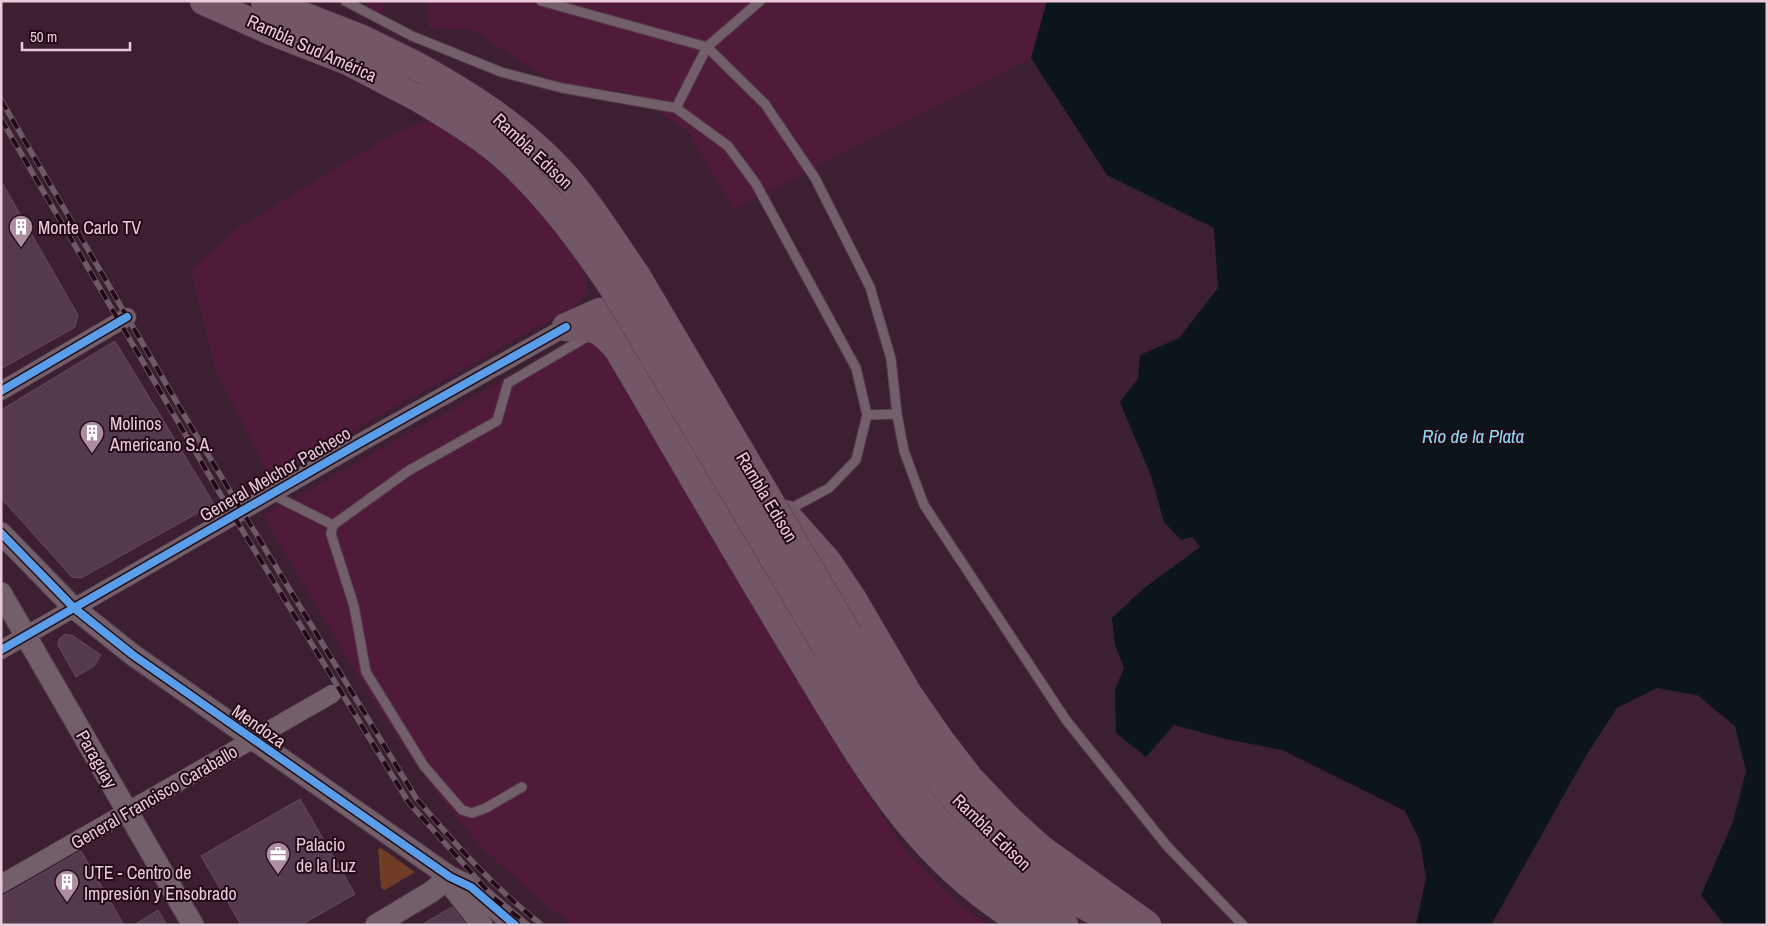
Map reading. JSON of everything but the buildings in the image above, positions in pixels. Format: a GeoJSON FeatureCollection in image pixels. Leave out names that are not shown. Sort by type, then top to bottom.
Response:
{"type":"FeatureCollection","features":[{"type":"Feature","properties":{"kind":"main road","name":"Rambla Sud América"},"geometry":{"type":"LineString","coordinates":[[204,1],[271,31],[348,60],[419,98]]}},
{"type":"Feature","properties":{"kind":"main road","name":"Rambla Sud América"},"geometry":{"type":"LineString","coordinates":[[265,1],[362,39],[415,65]]}},
{"type":"Feature","properties":{"kind":"main road","name":"Rambla Edison"},"geometry":{"type":"LineString","coordinates":[[415,65],[458,89],[523,137],[562,173],[598,220],[636,276],[838,641],[890,760],[915,795],[981,867],[1064,925]]}},
{"type":"Feature","properties":{"kind":"main road","name":"Rambla Edison"},"geometry":{"type":"LineString","coordinates":[[419,98],[478,136],[510,160],[542,193],[576,234],[614,289],[838,641],[913,745],[968,812],[1032,871],[1068,896],[1123,925]]}},
{"type":"Feature","properties":{"kind":"main road"},"geometry":{"type":"LineString","coordinates":[[566,327],[600,312],[618,314],[642,328],[783,512],[832,569],[852,598],[908,694],[970,779],[1009,820],[1041,849],[1147,925]]}},
{"type":"Feature","properties":{"kind":"main road"},"geometry":{"type":"LineString","coordinates":[[566,327],[590,326],[604,333],[618,350],[879,786],[918,836],[954,872],[994,906],[1027,925]]}},
{"type":"Feature","properties":{"kind":"street"},"geometry":{"type":"LineString","coordinates":[[1,391],[127,316]]}},
{"type":"Feature","properties":{"kind":"street","name":"General Melchor Pacheco"},"geometry":{"type":"LineString","coordinates":[[1,650],[566,327]]}},
{"type":"Feature","properties":{"kind":"street","name":"Mendoza"},"geometry":{"type":"LineString","coordinates":[[1,533],[74,608],[133,655],[450,877],[471,887],[515,925]]}},
{"type":"Feature","properties":{"kind":"street","name":"Paraguay"},"geometry":{"type":"LineString","coordinates":[[1,593],[193,925]]}},
{"type":"Feature","properties":{"kind":"street","name":"General Francisco Caraballo"},"geometry":{"type":"LineString","coordinates":[[1,884],[332,694]]}},
{"type":"Feature","properties":{"kind":"street"},"geometry":{"type":"LineString","coordinates":[[376,925],[431,892],[450,877],[455,890],[482,925]]}},
{"type":"Feature","properties":{"kind":"lane"},"geometry":{"type":"LineString","coordinates":[[345,1],[412,36],[501,72],[555,87],[676,108],[728,146],[756,184],[856,368],[867,415],[856,460],[829,488],[783,512]]}},
{"type":"Feature","properties":{"kind":"lane"},"geometry":{"type":"LineString","coordinates":[[541,1],[707,47],[765,104],[815,178],[870,287],[891,359],[897,414],[904,451],[924,505],[1066,720],[1167,846],[1243,925]]}},
{"type":"Feature","properties":{"kind":"lane"},"geometry":{"type":"LineString","coordinates":[[676,108],[707,47],[760,1]]}},
{"type":"Feature","properties":{"kind":"lane"},"geometry":{"type":"LineString","coordinates":[[522,787],[486,808],[472,813],[462,810],[424,766],[366,672],[354,606],[331,534],[333,525],[408,471],[497,421],[508,383],[598,330]]}},
{"type":"Feature","properties":{"kind":"lane"},"geometry":{"type":"LineString","coordinates":[[867,415],[897,414]]}},
{"type":"Feature","properties":{"kind":"lane"},"geometry":{"type":"LineString","coordinates":[[271,494],[333,525]]}},
{"type":"Feature","properties":{"kind":"shaded area"},"geometry":{"type":"Polygon","coordinates":[[[366,1],[386,1],[379,23],[366,1]]]}},
{"type":"Feature","properties":{"kind":"shaded area"},"geometry":{"type":"Polygon","coordinates":[[[427,1],[1047,1],[1031,58],[734,209],[687,131],[626,91],[563,87],[472,30],[429,28],[427,1]]]}},
{"type":"Feature","properties":{"kind":"shaded area"},"geometry":{"type":"Polygon","coordinates":[[[440,120],[463,126],[563,236],[587,281],[588,292],[573,307],[270,477],[216,371],[191,269],[237,229],[316,180],[393,134],[426,121],[440,120]]]}},
{"type":"Feature","properties":{"kind":"shaded area"},"geometry":{"type":"Polygon","coordinates":[[[600,325],[853,771],[904,849],[958,904],[989,925],[574,925],[552,910],[481,847],[428,782],[375,704],[263,516],[600,325]]]}},
{"type":"Feature","properties":{"kind":"shaded area"},"geometry":{"type":"Polygon","coordinates":[[[381,848],[415,872],[385,890],[381,888],[378,849],[381,848]]]}},
{"type":"Feature","properties":{"kind":"water","name":"Río de la Plata"},"geometry":{"type":"Polygon","coordinates":[[[1047,1],[1767,1],[1767,925],[1724,925],[1701,895],[1733,822],[1746,771],[1735,726],[1697,695],[1657,688],[1617,708],[1587,754],[1491,925],[1416,925],[1426,878],[1420,841],[1405,811],[1282,750],[1226,739],[1174,725],[1146,757],[1116,733],[1115,689],[1124,668],[1115,645],[1112,618],[1143,589],[1200,547],[1193,537],[1181,540],[1164,522],[1151,476],[1120,402],[1138,379],[1140,355],[1179,338],[1218,288],[1214,228],[1107,175],[1031,58],[1047,1]]]}},
{"type":"Feature","properties":{"kind":"railway"},"geometry":{"type":"LineString","coordinates":[[1,100],[190,425],[416,798],[476,865],[524,911],[542,925]]}},
{"type":"Feature","properties":{"kind":"railway"},"geometry":{"type":"LineString","coordinates":[[1,119],[219,492],[409,803],[494,898],[528,925]]}},
{"type":"Feature","properties":{"kind":"cycle path"},"geometry":{"type":"LineString","coordinates":[[1,391],[127,317]]}},
{"type":"Feature","properties":{"kind":"cycle path"},"geometry":{"type":"LineString","coordinates":[[1,650],[358,444],[566,327]]}},
{"type":"Feature","properties":{"kind":"cycle path"},"geometry":{"type":"LineString","coordinates":[[1,533],[74,608],[133,655],[450,877],[471,887],[515,925]]}},
{"type":"Feature","properties":{"kind":"place","name":"Monte Carlo TV"},"geometry":{"type":"Point","coordinates":[21,248]}},
{"type":"Feature","properties":{"kind":"place","name":"Molinos Americano S.A."},"geometry":{"type":"Point","coordinates":[92,454]}},
{"type":"Feature","properties":{"kind":"place","name":"Palacio de la Luz"},"geometry":{"type":"Point","coordinates":[278,875]}},
{"type":"Feature","properties":{"kind":"place","name":"UTE - Centro de Impresión y Ensobrado"},"geometry":{"type":"Point","coordinates":[67,903]}}]}
